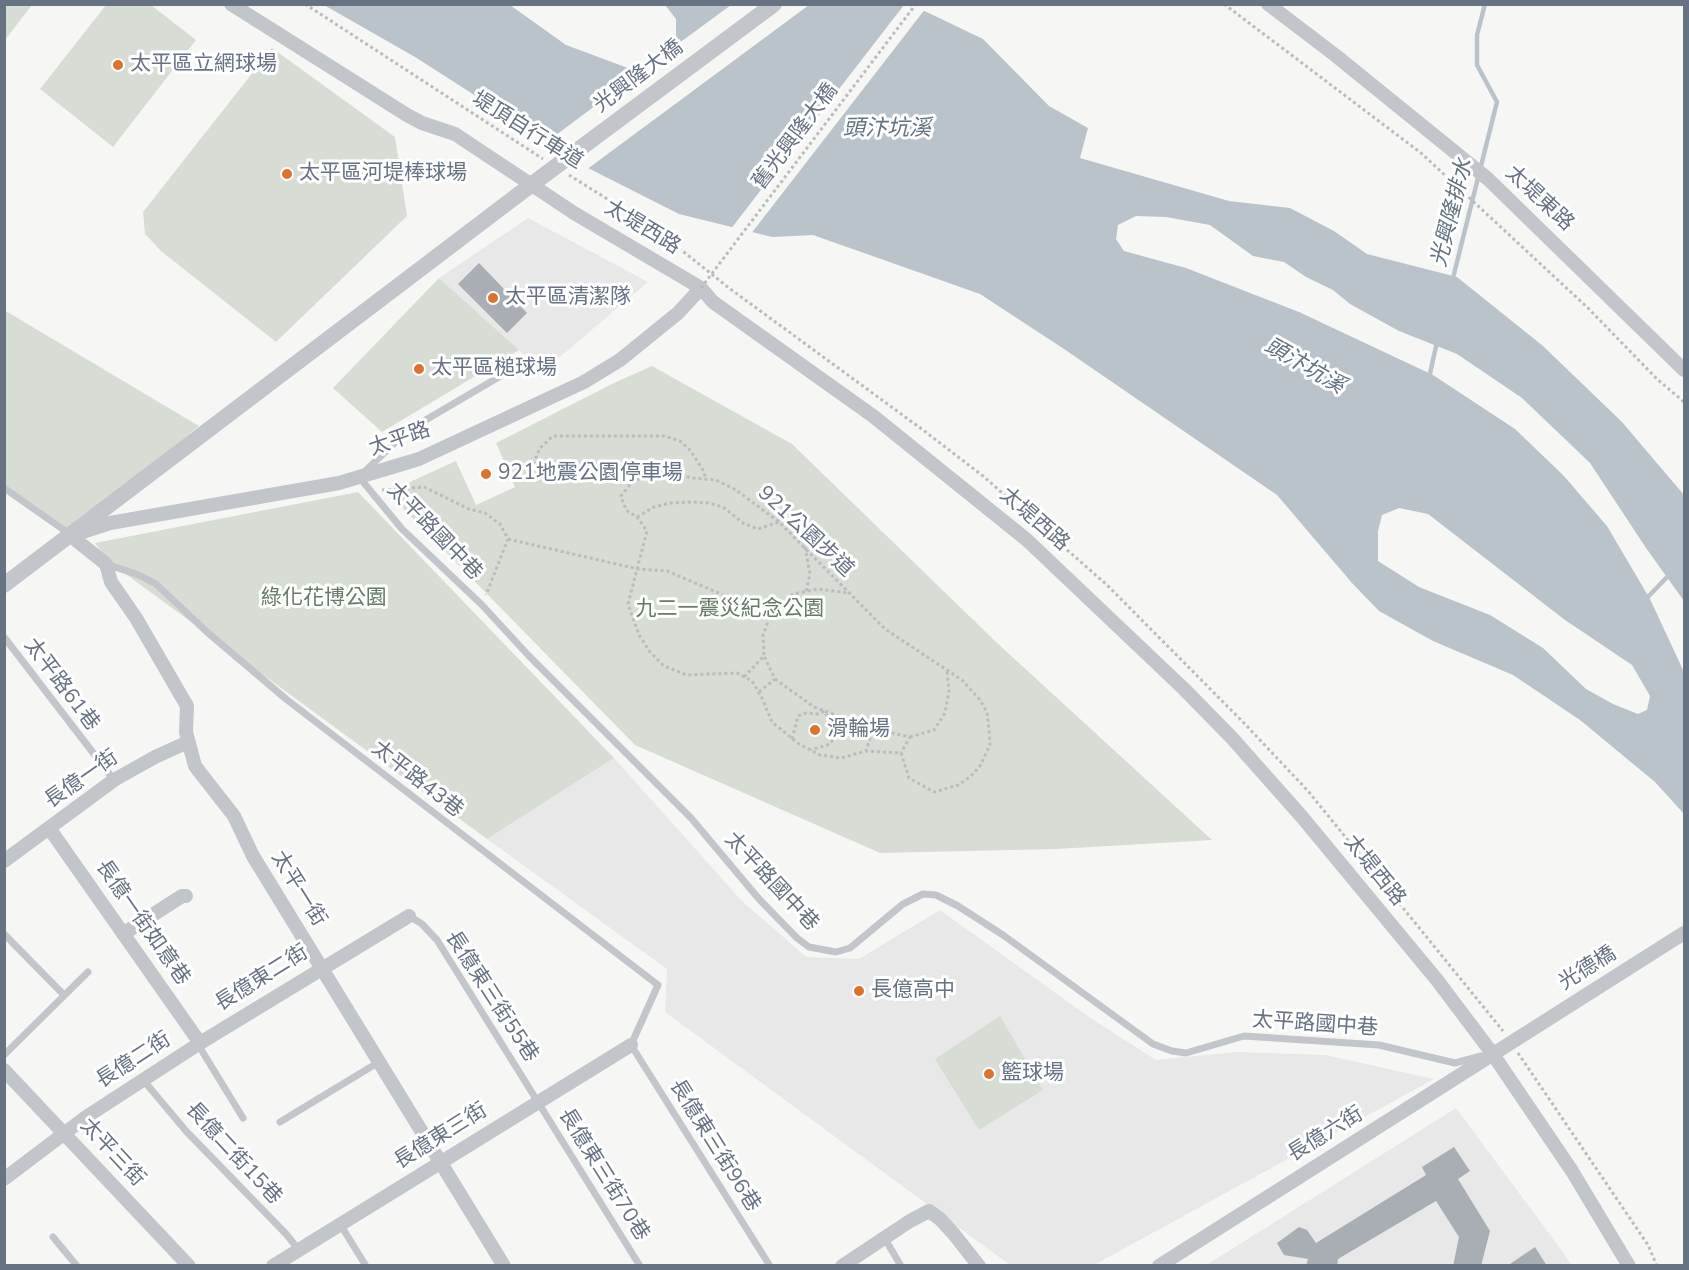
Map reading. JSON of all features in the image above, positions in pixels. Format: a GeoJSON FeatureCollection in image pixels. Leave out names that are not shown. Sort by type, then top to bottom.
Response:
{"type":"FeatureCollection","features":[{"type":"Feature","properties":{"kind":"street","name":"太堤西路"},"geometry":{"type":"LineString","coordinates":[[231,4],[407,115],[422,123],[455,134],[531,185],[701,288],[713,302],[873,416],[1027,540],[1184,689],[1232,738],[1302,817],[1437,981],[1492,1053],[1572,1171],[1629,1266]]}},
{"type":"Feature","properties":{"kind":"street","name":"光興隆大橋"},"geometry":{"type":"LineString","coordinates":[[531,185],[774,4]]}},
{"type":"Feature","properties":{"kind":"street","name":"太堤東路"},"geometry":{"type":"LineString","coordinates":[[1268,4],[1488,179],[1684,370]]}},
{"type":"Feature","properties":{"kind":"street","name":"太平路"},"geometry":{"type":"LineString","coordinates":[[4,585],[531,185]]}},
{"type":"Feature","properties":{"kind":"street","name":"太平路"},"geometry":{"type":"LineString","coordinates":[[71,536],[110,523],[339,483],[419,459],[584,382],[620,360],[642,343],[678,313],[701,288]]}},
{"type":"Feature","properties":{"kind":"street","name":"太平一街"},"geometry":{"type":"LineString","coordinates":[[71,536],[106,564],[111,582],[136,618],[187,706],[188,742],[195,766],[234,816],[253,856],[504,1266]]}},
{"type":"Feature","properties":{"kind":"street","name":"長億一街"},"geometry":{"type":"LineString","coordinates":[[4,861],[114,780],[188,742]]}},
{"type":"Feature","properties":{"kind":"street","name":"長億一街如意巷"},"geometry":{"type":"LineString","coordinates":[[49,828],[200,1042]]}},
{"type":"Feature","properties":{"kind":"street"},"geometry":{"type":"LineString","coordinates":[[123,934],[182,896],[186,896]]}},
{"type":"Feature","properties":{"kind":"street","name":"長億東二街"},"geometry":{"type":"LineString","coordinates":[[200,1042],[409,916]]}},
{"type":"Feature","properties":{"kind":"street","name":"光德橋"},"geometry":{"type":"LineString","coordinates":[[1513,1041],[1684,933]]}},
{"type":"Feature","properties":{"kind":"street","name":"長億六街"},"geometry":{"type":"LineString","coordinates":[[1159,1266],[1513,1041]]}},
{"type":"Feature","properties":{"kind":"street","name":"長億二街"},"geometry":{"type":"LineString","coordinates":[[4,1179],[86,1117],[200,1042]]}},
{"type":"Feature","properties":{"kind":"street","name":"長億東三街"},"geometry":{"type":"LineString","coordinates":[[273,1266],[631,1045]]}},
{"type":"Feature","properties":{"kind":"street","name":"太平三街"},"geometry":{"type":"LineString","coordinates":[[4,1070],[189,1266]]}},
{"type":"Feature","properties":{"kind":"street"},"geometry":{"type":"LineString","coordinates":[[842,1266],[928,1211],[940,1219],[953,1233],[979,1266]]}},
{"type":"Feature","properties":{"kind":"lane"},"geometry":{"type":"LineString","coordinates":[[359,477],[407,431],[509,371],[524,359]]}},
{"type":"Feature","properties":{"kind":"lane","name":"太平路國中巷"},"geometry":{"type":"LineString","coordinates":[[359,477],[402,529],[482,605],[545,672],[691,818],[759,899],[797,938],[809,947],[836,952],[850,948],[903,904],[923,894],[936,895],[958,906],[1002,935],[1153,1044],[1172,1051],[1186,1053],[1244,1036],[1379,1045],[1455,1063],[1492,1053]]}},
{"type":"Feature","properties":{"kind":"lane"},"geometry":{"type":"LineString","coordinates":[[4,488],[71,536]]}},
{"type":"Feature","properties":{"kind":"lane","name":"太平路43巷"},"geometry":{"type":"LineString","coordinates":[[106,564],[139,575],[156,584],[207,632],[286,699],[658,985],[631,1045]]}},
{"type":"Feature","properties":{"kind":"lane","name":"太平路61巷"},"geometry":{"type":"LineString","coordinates":[[4,638],[114,780]]}},
{"type":"Feature","properties":{"kind":"lane","name":"長億東三街55巷"},"geometry":{"type":"LineString","coordinates":[[409,916],[422,924],[437,940],[538,1102]]}},
{"type":"Feature","properties":{"kind":"lane"},"geometry":{"type":"LineString","coordinates":[[4,934],[64,995]]}},
{"type":"Feature","properties":{"kind":"lane"},"geometry":{"type":"LineString","coordinates":[[4,1054],[88,972]]}},
{"type":"Feature","properties":{"kind":"lane"},"geometry":{"type":"LineString","coordinates":[[200,1042],[202,1051],[243,1118]]}},
{"type":"Feature","properties":{"kind":"lane","name":"長億東三街96巷"},"geometry":{"type":"LineString","coordinates":[[631,1045],[770,1266]]}},
{"type":"Feature","properties":{"kind":"lane"},"geometry":{"type":"LineString","coordinates":[[280,1122],[379,1062]]}},
{"type":"Feature","properties":{"kind":"lane","name":"長億二街15巷"},"geometry":{"type":"LineString","coordinates":[[144,1080],[186,1131],[298,1249]]}},
{"type":"Feature","properties":{"kind":"lane","name":"長億東三街70巷"},"geometry":{"type":"LineString","coordinates":[[538,1102],[640,1266]]}},
{"type":"Feature","properties":{"kind":"lane"},"geometry":{"type":"LineString","coordinates":[[340,1224],[366,1266]]}},
{"type":"Feature","properties":{"kind":"lane"},"geometry":{"type":"LineString","coordinates":[[53,1237],[77,1266]]}},
{"type":"Feature","properties":{"kind":"lane"},"geometry":{"type":"LineString","coordinates":[[885,1239],[901,1266]]}},
{"type":"Feature","properties":{"kind":"path","name":"堤頂自行車道"},"geometry":{"type":"LineString","coordinates":[[305,4],[548,162]]}},
{"type":"Feature","properties":{"kind":"path","name":"舊光興隆大橋"},"geometry":{"type":"LineString","coordinates":[[701,288],[916,4]]}},
{"type":"Feature","properties":{"kind":"path"},"geometry":{"type":"LineString","coordinates":[[1224,4],[1421,153],[1588,308],[1657,379],[1684,402]]}},
{"type":"Feature","properties":{"kind":"path","name":"堤頂自行車道"},"geometry":{"type":"LineString","coordinates":[[564,172],[656,229],[729,288]]}},
{"type":"Feature","properties":{"kind":"path"},"geometry":{"type":"LineString","coordinates":[[532,464],[540,448],[553,436],[664,436],[680,441],[690,450],[706,479]]}},
{"type":"Feature","properties":{"kind":"path","name":"921公園步道"},"geometry":{"type":"LineString","coordinates":[[744,676],[721,672],[687,675],[664,666],[650,652],[639,635],[628,604],[646,531],[637,517],[626,510],[621,496],[632,482],[650,474],[670,470],[691,478],[716,480],[736,490],[779,522],[885,629],[962,680],[980,700],[987,712],[990,745],[980,766],[958,785],[934,792],[909,778],[901,753]]}},
{"type":"Feature","properties":{"kind":"path"},"geometry":{"type":"LineString","coordinates":[[370,491],[424,487],[469,509],[485,513],[500,524],[508,539],[638,569],[667,571],[728,597],[752,601],[772,612],[763,635],[764,656],[775,679],[814,707],[873,729],[910,737],[934,730],[945,713],[949,691],[946,669]]}},
{"type":"Feature","properties":{"kind":"path"},"geometry":{"type":"LineString","coordinates":[[637,517],[654,507],[670,503],[693,502],[723,507],[742,523],[758,529],[779,522]]}},
{"type":"Feature","properties":{"kind":"path"},"geometry":{"type":"LineString","coordinates":[[482,605],[508,539]]}},
{"type":"Feature","properties":{"kind":"path"},"geometry":{"type":"LineString","coordinates":[[804,547],[810,574],[806,592]]}},
{"type":"Feature","properties":{"kind":"path","name":"921公園步道"},"geometry":{"type":"LineString","coordinates":[[772,612],[793,594],[818,589],[849,593]]}},
{"type":"Feature","properties":{"kind":"path"},"geometry":{"type":"LineString","coordinates":[[764,656],[744,676],[752,681],[759,692],[772,722],[810,750],[820,755],[841,758],[866,751],[901,753],[910,737]]}},
{"type":"Feature","properties":{"kind":"path"},"geometry":{"type":"LineString","coordinates":[[759,692],[775,679]]}},
{"type":"Feature","properties":{"kind":"path"},"geometry":{"type":"LineString","coordinates":[[792,738],[798,716],[806,713],[818,714],[824,711]]}},
{"type":"Feature","properties":{"kind":"path"},"geometry":{"type":"LineString","coordinates":[[810,750],[830,744],[836,735],[824,711]]}},
{"type":"Feature","properties":{"kind":"path"},"geometry":{"type":"LineString","coordinates":[[866,751],[873,729]]}},
{"type":"Feature","properties":{"kind":"path"},"geometry":{"type":"LineString","coordinates":[[1513,1041],[1648,1245],[1657,1266]]}},
{"type":"Feature","properties":{"kind":"shaded area","name":"太平區清潔隊"},"geometry":{"type":"Polygon","coordinates":[[[528,218],[648,282],[541,373],[519,350],[439,278],[528,218]]]}},
{"type":"Feature","properties":{"kind":"shaded area","name":"長億高中"},"geometry":{"type":"Polygon","coordinates":[[[614,758],[741,900],[806,957],[859,959],[940,910],[1089,1017],[1156,1060],[1236,1052],[1325,1055],[1434,1079],[1094,1265],[1010,1265],[665,1012],[667,969],[487,839],[614,758]]]}},
{"type":"Feature","properties":{"kind":"shaded area"},"geometry":{"type":"Polygon","coordinates":[[[1456,1108],[1571,1265],[1205,1266],[1456,1108]]]}},
{"type":"Feature","properties":{"kind":"green space"},"geometry":{"type":"Polygon","coordinates":[[[4,5],[32,5],[5,40],[4,5]]]}},
{"type":"Feature","properties":{"kind":"green space","name":"太平區立網球場"},"geometry":{"type":"Polygon","coordinates":[[[106,5],[151,5],[196,40],[113,147],[40,89],[106,5]]]}},
{"type":"Feature","properties":{"kind":"green space","name":"太平區河堤棒球場"},"geometry":{"type":"Polygon","coordinates":[[[272,48],[395,137],[407,216],[276,342],[161,251],[145,234],[143,212],[272,48]]]}},
{"type":"Feature","properties":{"kind":"green space","name":"太平區槌球場"},"geometry":{"type":"Polygon","coordinates":[[[439,278],[519,350],[382,432],[333,388],[439,278]]]}},
{"type":"Feature","properties":{"kind":"green space"},"geometry":{"type":"Polygon","coordinates":[[[4,310],[199,426],[71,532],[5,485],[4,310]]]}},
{"type":"Feature","properties":{"kind":"green space","name":"九二一震災紀念公園"},"geometry":{"type":"Polygon","coordinates":[[[652,366],[792,444],[995,641],[1212,840],[1057,849],[880,853],[635,745],[391,496],[412,481],[456,461],[476,505],[515,487],[496,443],[652,366]]]}},
{"type":"Feature","properties":{"kind":"green space","name":"綠化花博公園"},"geometry":{"type":"Polygon","coordinates":[[[358,492],[614,758],[487,839],[108,561],[95,543],[358,492]]]}},
{"type":"Feature","properties":{"kind":"green space","name":"籃球場"},"geometry":{"type":"Polygon","coordinates":[[[1000,1016],[1043,1090],[979,1130],[935,1059],[1000,1016]]]}},
{"type":"Feature","properties":{"kind":"water","name":"頭汴坑溪"},"geometry":{"type":"Polygon","coordinates":[[[324,5],[510,5],[566,45],[636,71],[667,62],[676,47],[676,19],[665,5],[912,5],[983,39],[1049,106],[1088,128],[1080,158],[1229,201],[1290,208],[1334,231],[1367,254],[1457,277],[1543,346],[1622,422],[1684,495],[1684,601],[1590,463],[1522,398],[1457,354],[1399,331],[1350,304],[1333,290],[1306,277],[1284,262],[1253,256],[1210,225],[1166,217],[1136,216],[1118,225],[1116,239],[1124,251],[1186,268],[1299,312],[1433,375],[1515,429],[1563,475],[1607,526],[1650,599],[1684,672],[1684,814],[1655,782],[1580,720],[1513,675],[1433,641],[1379,611],[1277,495],[980,294],[813,235],[772,237],[679,214],[590,169],[415,57],[324,5]],[[1399,508],[1382,515],[1378,531],[1378,561],[1419,587],[1490,615],[1543,648],[1586,689],[1613,704],[1638,714],[1647,710],[1650,696],[1632,665],[1565,620],[1428,514],[1399,508]]]}},
{"type":"Feature","properties":{"kind":"pier"},"geometry":{"type":"Polygon","coordinates":[[[919,4],[926,8],[750,235],[730,230],[904,5],[919,4]]]}},
{"type":"Feature","properties":{"kind":"pier"},"geometry":{"type":"Polygon","coordinates":[[[731,5],[809,5],[586,170],[544,144],[651,64],[665,60],[671,49],[731,5]]]}},
{"type":"Feature","properties":{"kind":"building","name":"太平區清潔隊"},"geometry":{"type":"Polygon","coordinates":[[[479,263],[527,313],[507,333],[458,284],[479,263]]]}},
{"type":"Feature","properties":{"kind":"building"},"geometry":{"type":"Polygon","coordinates":[[[1454,1147],[1470,1171],[1458,1179],[1490,1231],[1481,1266],[1453,1266],[1459,1237],[1436,1201],[1338,1259],[1337,1266],[1306,1266],[1308,1259],[1284,1255],[1277,1243],[1299,1227],[1307,1230],[1316,1243],[1426,1175],[1422,1167],[1454,1147]]]}},
{"type":"Feature","properties":{"kind":"building"},"geometry":{"type":"Polygon","coordinates":[[[1535,1247],[1547,1266],[1507,1266],[1535,1247]]]}},
{"type":"Feature","properties":{"kind":"waterway","name":"光興隆排水"},"geometry":{"type":"LineString","coordinates":[[1452,282],[1497,102],[1477,65],[1477,35],[1485,4]]}},
{"type":"Feature","properties":{"kind":"waterway","name":"光興隆排水"},"geometry":{"type":"LineString","coordinates":[[1429,378],[1437,342]]}},
{"type":"Feature","properties":{"kind":"waterway"},"geometry":{"type":"LineString","coordinates":[[1645,600],[1670,574]]}},
{"type":"Feature","properties":{"kind":"place","name":"太平區立網球場"},"geometry":{"type":"Point","coordinates":[118,65]}},
{"type":"Feature","properties":{"kind":"place","name":"太平區河堤棒球場"},"geometry":{"type":"Point","coordinates":[287,174]}},
{"type":"Feature","properties":{"kind":"place","name":"太平區清潔隊"},"geometry":{"type":"Point","coordinates":[493,298]}},
{"type":"Feature","properties":{"kind":"place","name":"太平區槌球場"},"geometry":{"type":"Point","coordinates":[419,369]}},
{"type":"Feature","properties":{"kind":"place","name":"921地震公園停車場"},"geometry":{"type":"Point","coordinates":[486,474]}},
{"type":"Feature","properties":{"kind":"place","name":"滑輪場"},"geometry":{"type":"Point","coordinates":[815,730]}},
{"type":"Feature","properties":{"kind":"place","name":"長億高中"},"geometry":{"type":"Point","coordinates":[859,991]}},
{"type":"Feature","properties":{"kind":"place","name":"籃球場"},"geometry":{"type":"Point","coordinates":[989,1074]}}]}
